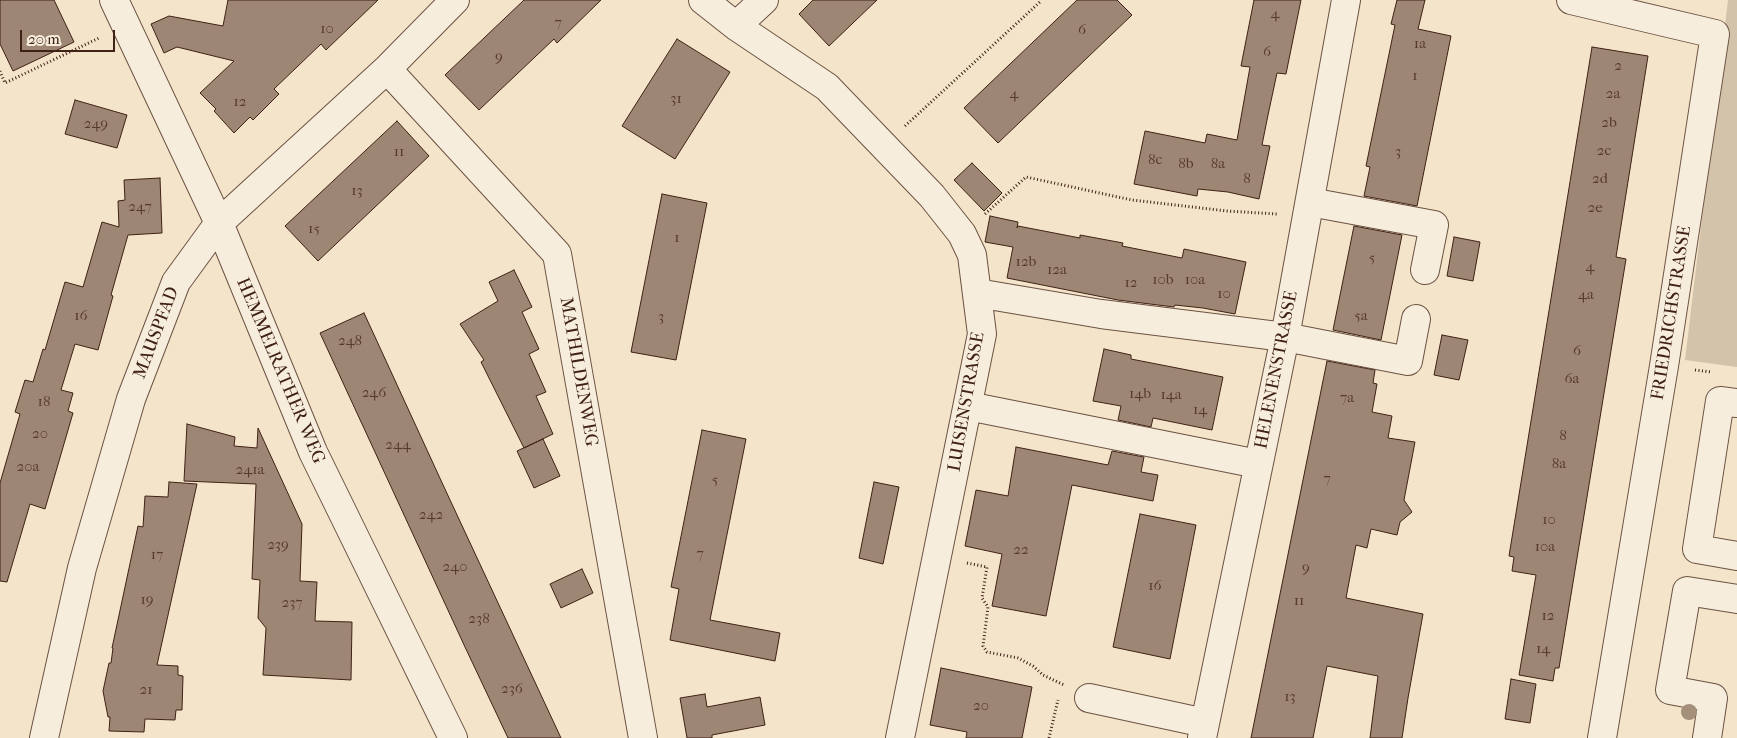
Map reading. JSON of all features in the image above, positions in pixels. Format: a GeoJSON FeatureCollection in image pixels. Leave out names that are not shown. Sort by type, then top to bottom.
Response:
{"type":"FeatureCollection","features":[{"type":"Feature","properties":{"kind":"street","name":"HEMMELRATHER WEG"},"geometry":{"type":"LineString","coordinates":[[114,0],[219,224],[313,452],[453,738]]}},
{"type":"Feature","properties":{"kind":"street","name":"MAUSPFAD"},"geometry":{"type":"LineString","coordinates":[[44,738],[82,568],[131,399],[176,282],[219,224],[387,69],[455,0]]}},
{"type":"Feature","properties":{"kind":"street","name":"LUISENSTRASSE"},"geometry":{"type":"LineString","coordinates":[[704,0],[736,26],[827,88],[932,196],[962,234],[972,255],[982,334],[900,738]]}},
{"type":"Feature","properties":{"kind":"street"},"geometry":{"type":"LineString","coordinates":[[736,26],[764,0]]}},
{"type":"Feature","properties":{"kind":"street","name":"HELENENSTRASSE"},"geometry":{"type":"LineString","coordinates":[[1204,731],[1284,337],[1346,0]]}},
{"type":"Feature","properties":{"kind":"street","name":"FRIEDRICHSTRASSE"},"geometry":{"type":"LineString","coordinates":[[1570,0],[1715,34],[1664,366],[1602,738]]}},
{"type":"Feature","properties":{"kind":"street","name":"MATHILDENWEG"},"geometry":{"type":"LineString","coordinates":[[387,69],[557,254],[643,738]]}},
{"type":"Feature","properties":{"kind":"street"},"geometry":{"type":"LineString","coordinates":[[1308,210],[1434,225],[1425,270]]}},
{"type":"Feature","properties":{"kind":"street"},"geometry":{"type":"LineString","coordinates":[[977,293],[1100,314],[1284,337],[1408,361],[1416,319]]}},
{"type":"Feature","properties":{"kind":"street"},"geometry":{"type":"LineString","coordinates":[[1737,404],[1720,400],[1697,549],[1737,556]]}},
{"type":"Feature","properties":{"kind":"street"},"geometry":{"type":"LineString","coordinates":[[968,406],[1258,464]]}},
{"type":"Feature","properties":{"kind":"street"},"geometry":{"type":"LineString","coordinates":[[1707,738],[1713,698],[1670,690],[1687,591],[1737,599]]}},
{"type":"Feature","properties":{"kind":"street"},"geometry":{"type":"LineString","coordinates":[[1089,698],[1204,731]]}},
{"type":"Feature","properties":{"kind":"path"},"geometry":{"type":"LineString","coordinates":[[884,146],[1041,2]]}},
{"type":"Feature","properties":{"kind":"path"},"geometry":{"type":"LineString","coordinates":[[0,71],[6,82],[126,25]]}},
{"type":"Feature","properties":{"kind":"path"},"geometry":{"type":"LineString","coordinates":[[962,234],[1026,177],[1132,200],[1227,211],[1308,210]]}},
{"type":"Feature","properties":{"kind":"path"},"geometry":{"type":"LineString","coordinates":[[1664,366],[1719,373]]}},
{"type":"Feature","properties":{"kind":"path"},"geometry":{"type":"LineString","coordinates":[[937,557],[987,567],[982,598],[988,607],[983,646],[987,652],[1018,658],[1061,685],[1083,687],[1089,698]]}},
{"type":"Feature","properties":{"kind":"path"},"geometry":{"type":"LineString","coordinates":[[1049,738],[1059,695]]}},
{"type":"Feature","properties":{"kind":"shaded area"},"geometry":{"type":"Polygon","coordinates":[[[1728,0],[1737,0],[1737,367],[1685,360],[1728,0]]]}},
{"type":"Feature","properties":{"kind":"building"},"geometry":{"type":"Polygon","coordinates":[[[0,0],[54,0],[74,42],[13,71],[0,44],[0,0]]]}},
{"type":"Feature","properties":{"kind":"building"},"geometry":{"type":"Polygon","coordinates":[[[228,0],[378,0],[326,50],[321,44],[274,89],[279,94],[253,120],[250,117],[234,133],[214,111],[216,109],[200,93],[234,61],[177,47],[164,53],[151,24],[169,16],[223,26],[228,0]]]}},
{"type":"Feature","properties":{"kind":"building"},"geometry":{"type":"Polygon","coordinates":[[[524,0],[601,0],[557,43],[554,39],[479,110],[445,75],[524,0]]]}},
{"type":"Feature","properties":{"kind":"building"},"geometry":{"type":"Polygon","coordinates":[[[813,0],[877,0],[829,46],[799,14],[813,0]]]}},
{"type":"Feature","properties":{"kind":"building"},"geometry":{"type":"Polygon","coordinates":[[[1077,0],[1117,0],[1132,15],[998,143],[964,108],[1077,0]]]}},
{"type":"Feature","properties":{"kind":"building"},"geometry":{"type":"Polygon","coordinates":[[[1254,0],[1301,0],[1286,74],[1277,73],[1268,115],[1262,145],[1270,146],[1259,199],[1228,192],[1198,189],[1197,196],[1134,184],[1145,131],[1205,143],[1207,134],[1237,140],[1250,67],[1241,66],[1254,0]]]}},
{"type":"Feature","properties":{"kind":"building"},"geometry":{"type":"Polygon","coordinates":[[[1397,0],[1425,0],[1418,29],[1451,36],[1417,206],[1364,196],[1370,167],[1366,166],[1395,25],[1391,24],[1397,0]]]}},
{"type":"Feature","properties":{"kind":"building"},"geometry":{"type":"Polygon","coordinates":[[[677,39],[730,72],[675,159],[622,126],[677,39]]]}},
{"type":"Feature","properties":{"kind":"building"},"geometry":{"type":"Polygon","coordinates":[[[1592,47],[1648,56],[1616,257],[1626,259],[1559,668],[1555,668],[1553,681],[1519,675],[1536,575],[1512,571],[1514,557],[1509,556],[1592,47]]]}},
{"type":"Feature","properties":{"kind":"building"},"geometry":{"type":"Polygon","coordinates":[[[75,100],[127,115],[117,148],[65,134],[75,100]]]}},
{"type":"Feature","properties":{"kind":"building"},"geometry":{"type":"Polygon","coordinates":[[[397,121],[429,156],[318,261],[285,226],[397,121]]]}},
{"type":"Feature","properties":{"kind":"building"},"geometry":{"type":"Polygon","coordinates":[[[972,163],[1002,193],[984,211],[954,180],[972,163]]]}},
{"type":"Feature","properties":{"kind":"building"},"geometry":{"type":"Polygon","coordinates":[[[160,178],[162,233],[128,235],[98,350],[75,344],[61,390],[73,393],[68,411],[73,413],[45,509],[30,504],[7,582],[0,581],[0,483],[20,414],[15,412],[25,380],[33,382],[43,349],[45,350],[65,282],[83,287],[102,222],[119,227],[118,201],[125,200],[124,180],[160,178]]]}},
{"type":"Feature","properties":{"kind":"building"},"geometry":{"type":"Polygon","coordinates":[[[662,194],[707,203],[676,360],[631,352],[662,194]]]}},
{"type":"Feature","properties":{"kind":"building"},"geometry":{"type":"Polygon","coordinates":[[[990,216],[1018,222],[1017,228],[1018,226],[1080,238],[1080,235],[1123,243],[1122,246],[1182,258],[1184,249],[1246,262],[1235,314],[1203,308],[1175,305],[1174,307],[1118,300],[1007,278],[1013,247],[985,242],[990,216]]]}},
{"type":"Feature","properties":{"kind":"building"},"geometry":{"type":"Polygon","coordinates":[[[1354,226],[1402,235],[1381,340],[1333,330],[1354,226]]]}},
{"type":"Feature","properties":{"kind":"building"},"geometry":{"type":"Polygon","coordinates":[[[1454,237],[1480,242],[1473,281],[1447,276],[1454,237]]]}},
{"type":"Feature","properties":{"kind":"building"},"geometry":{"type":"Polygon","coordinates":[[[514,270],[532,307],[522,312],[539,349],[529,354],[546,392],[536,396],[553,434],[524,448],[481,362],[484,360],[460,324],[498,301],[489,282],[514,270]]]}},
{"type":"Feature","properties":{"kind":"building"},"geometry":{"type":"Polygon","coordinates":[[[364,313],[561,738],[508,738],[465,647],[320,333],[364,313]]]}},
{"type":"Feature","properties":{"kind":"building"},"geometry":{"type":"Polygon","coordinates":[[[1442,335],[1468,340],[1459,380],[1434,375],[1442,335]]]}},
{"type":"Feature","properties":{"kind":"building"},"geometry":{"type":"Polygon","coordinates":[[[1104,349],[1131,355],[1131,359],[1223,377],[1212,430],[1153,418],[1151,427],[1118,420],[1121,406],[1093,401],[1104,349]]]}},
{"type":"Feature","properties":{"kind":"building"},"geometry":{"type":"Polygon","coordinates":[[[1327,361],[1375,370],[1373,383],[1377,384],[1372,412],[1392,416],[1388,438],[1415,442],[1404,500],[1412,512],[1400,522],[1397,535],[1371,529],[1367,548],[1356,545],[1346,598],[1423,614],[1402,738],[1370,738],[1378,676],[1327,666],[1313,738],[1251,738],[1327,361]]]}},
{"type":"Feature","properties":{"kind":"building"},"geometry":{"type":"Polygon","coordinates":[[[187,424],[235,437],[234,446],[257,448],[258,428],[302,524],[300,581],[317,582],[315,621],[352,622],[351,680],[263,675],[266,628],[258,618],[260,580],[252,579],[256,484],[184,481],[187,424]]]}},
{"type":"Feature","properties":{"kind":"building"},"geometry":{"type":"Polygon","coordinates":[[[702,430],[746,439],[710,620],[780,633],[775,661],[670,640],[679,589],[671,587],[702,430]]]}},
{"type":"Feature","properties":{"kind":"building"},"geometry":{"type":"Polygon","coordinates":[[[543,439],[560,476],[534,488],[517,451],[543,439]]]}},
{"type":"Feature","properties":{"kind":"building"},"geometry":{"type":"Polygon","coordinates":[[[1016,447],[1108,465],[1112,451],[1144,457],[1141,472],[1158,475],[1153,501],[1072,485],[1046,616],[992,606],[1002,554],[965,546],[976,490],[1008,496],[1016,447]]]}},
{"type":"Feature","properties":{"kind":"building"},"geometry":{"type":"Polygon","coordinates":[[[169,482],[197,484],[157,665],[178,666],[178,675],[183,676],[182,710],[176,710],[175,720],[145,719],[144,732],[109,731],[110,717],[108,717],[103,691],[109,663],[111,663],[112,648],[138,526],[143,527],[145,496],[168,497],[169,482]]]}},
{"type":"Feature","properties":{"kind":"building"},"geometry":{"type":"Polygon","coordinates":[[[874,482],[899,487],[883,564],[859,558],[874,482]]]}},
{"type":"Feature","properties":{"kind":"building"},"geometry":{"type":"Polygon","coordinates":[[[1140,514],[1196,525],[1170,659],[1113,647],[1140,514]]]}},
{"type":"Feature","properties":{"kind":"building"},"geometry":{"type":"Polygon","coordinates":[[[582,569],[593,593],[561,608],[550,584],[582,569]]]}},
{"type":"Feature","properties":{"kind":"building"},"geometry":{"type":"Polygon","coordinates":[[[941,668],[1032,687],[1022,738],[966,738],[967,732],[930,725],[941,668]]]}},
{"type":"Feature","properties":{"kind":"building"},"geometry":{"type":"Polygon","coordinates":[[[1511,679],[1536,684],[1530,723],[1505,719],[1511,679]]]}},
{"type":"Feature","properties":{"kind":"building"},"geometry":{"type":"Polygon","coordinates":[[[705,694],[707,707],[760,697],[765,725],[712,735],[712,738],[687,738],[680,698],[705,694]]]}}]}
